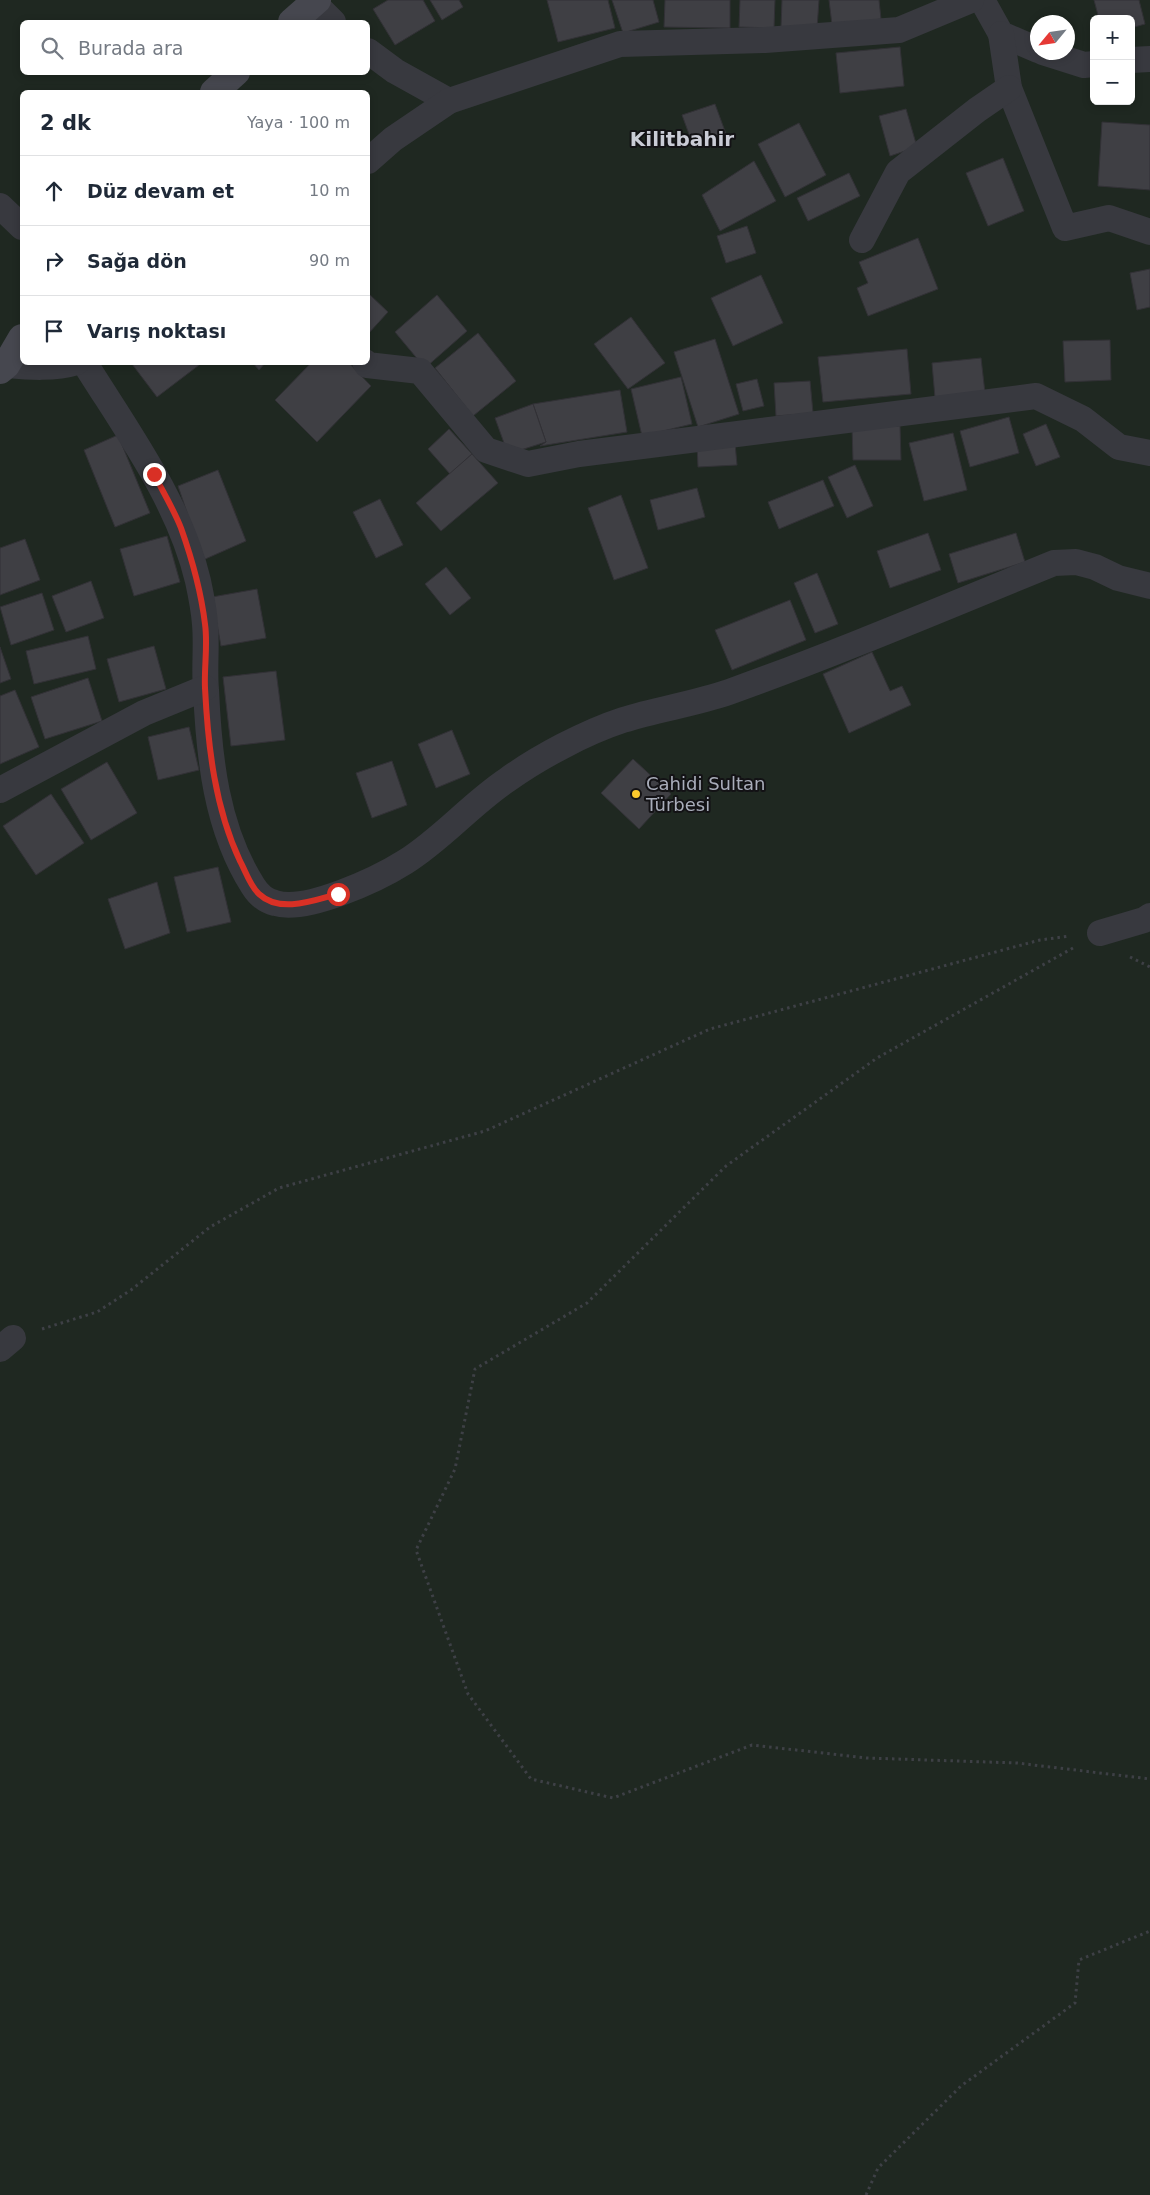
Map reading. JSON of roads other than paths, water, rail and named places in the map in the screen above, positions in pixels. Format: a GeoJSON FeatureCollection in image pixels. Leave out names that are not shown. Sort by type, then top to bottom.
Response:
{"type":"FeatureCollection","features":[{"type":"Feature","properties":{"kind":"street"},"geometry":{"type":"LineString","coordinates":[[370,159],[393,139],[449,101],[620,44],[764,40],[899,30],[971,0]]}},
{"type":"Feature","properties":{"kind":"street"},"geometry":{"type":"LineString","coordinates":[[982,0],[1001,34],[1009,88],[1064,228],[1109,218],[1150,232]]}},
{"type":"Feature","properties":{"kind":"street"},"geometry":{"type":"LineString","coordinates":[[294,20],[316,2],[331,20]]}},
{"type":"Feature","properties":{"kind":"street"},"geometry":{"type":"LineString","coordinates":[[1001,34],[1030,47]]}},
{"type":"Feature","properties":{"kind":"street"},"geometry":{"type":"LineString","coordinates":[[370,52],[395,71],[449,101]]}},
{"type":"Feature","properties":{"kind":"street"},"geometry":{"type":"LineString","coordinates":[[1135,60],[1150,59]]}},
{"type":"Feature","properties":{"kind":"street"},"geometry":{"type":"LineString","coordinates":[[1068,60],[1084,65],[1090,64]]}},
{"type":"Feature","properties":{"kind":"street"},"geometry":{"type":"LineString","coordinates":[[216,90],[233,75]]}},
{"type":"Feature","properties":{"kind":"street"},"geometry":{"type":"LineString","coordinates":[[862,240],[898,172],[977,110],[1009,88]]}},
{"type":"Feature","properties":{"kind":"street"},"geometry":{"type":"LineString","coordinates":[[0,206],[20,225]]}},
{"type":"Feature","properties":{"kind":"street"},"geometry":{"type":"LineString","coordinates":[[3,367],[20,341]]}},
{"type":"Feature","properties":{"kind":"street"},"geometry":{"type":"LineString","coordinates":[[3,367],[70,365]]}},
{"type":"Feature","properties":{"kind":"street"},"geometry":{"type":"LineString","coordinates":[[86,365],[154,474],[180,527],[197,579],[205,625],[205,688],[215,786],[224,822],[252,885],[259,895],[276,904],[288,905],[338,894],[391,870],[407,861],[504,781],[563,747],[620,721],[726,693],[1054,563],[1076,562],[1095,567],[1118,578],[1150,586]]}},
{"type":"Feature","properties":{"kind":"street"},"geometry":{"type":"LineString","coordinates":[[367,365],[420,371],[486,450],[528,464],[579,454],[1036,396],[1084,418],[1119,447],[1150,452]]}},
{"type":"Feature","properties":{"kind":"street"},"geometry":{"type":"LineString","coordinates":[[0,790],[144,713],[205,688]]}},
{"type":"Feature","properties":{"kind":"street"},"geometry":{"type":"LineString","coordinates":[[1100,933],[1144,920],[1150,916]]}},
{"type":"Feature","properties":{"kind":"place","name":"Cahidi Sultan Türbesi"},"geometry":{"type":"Point","coordinates":[636,794]}},
{"type":"Feature","properties":{"kind":"district","name":"Kilitbahir"},"geometry":{"type":"Point","coordinates":[682,139]}}]}
